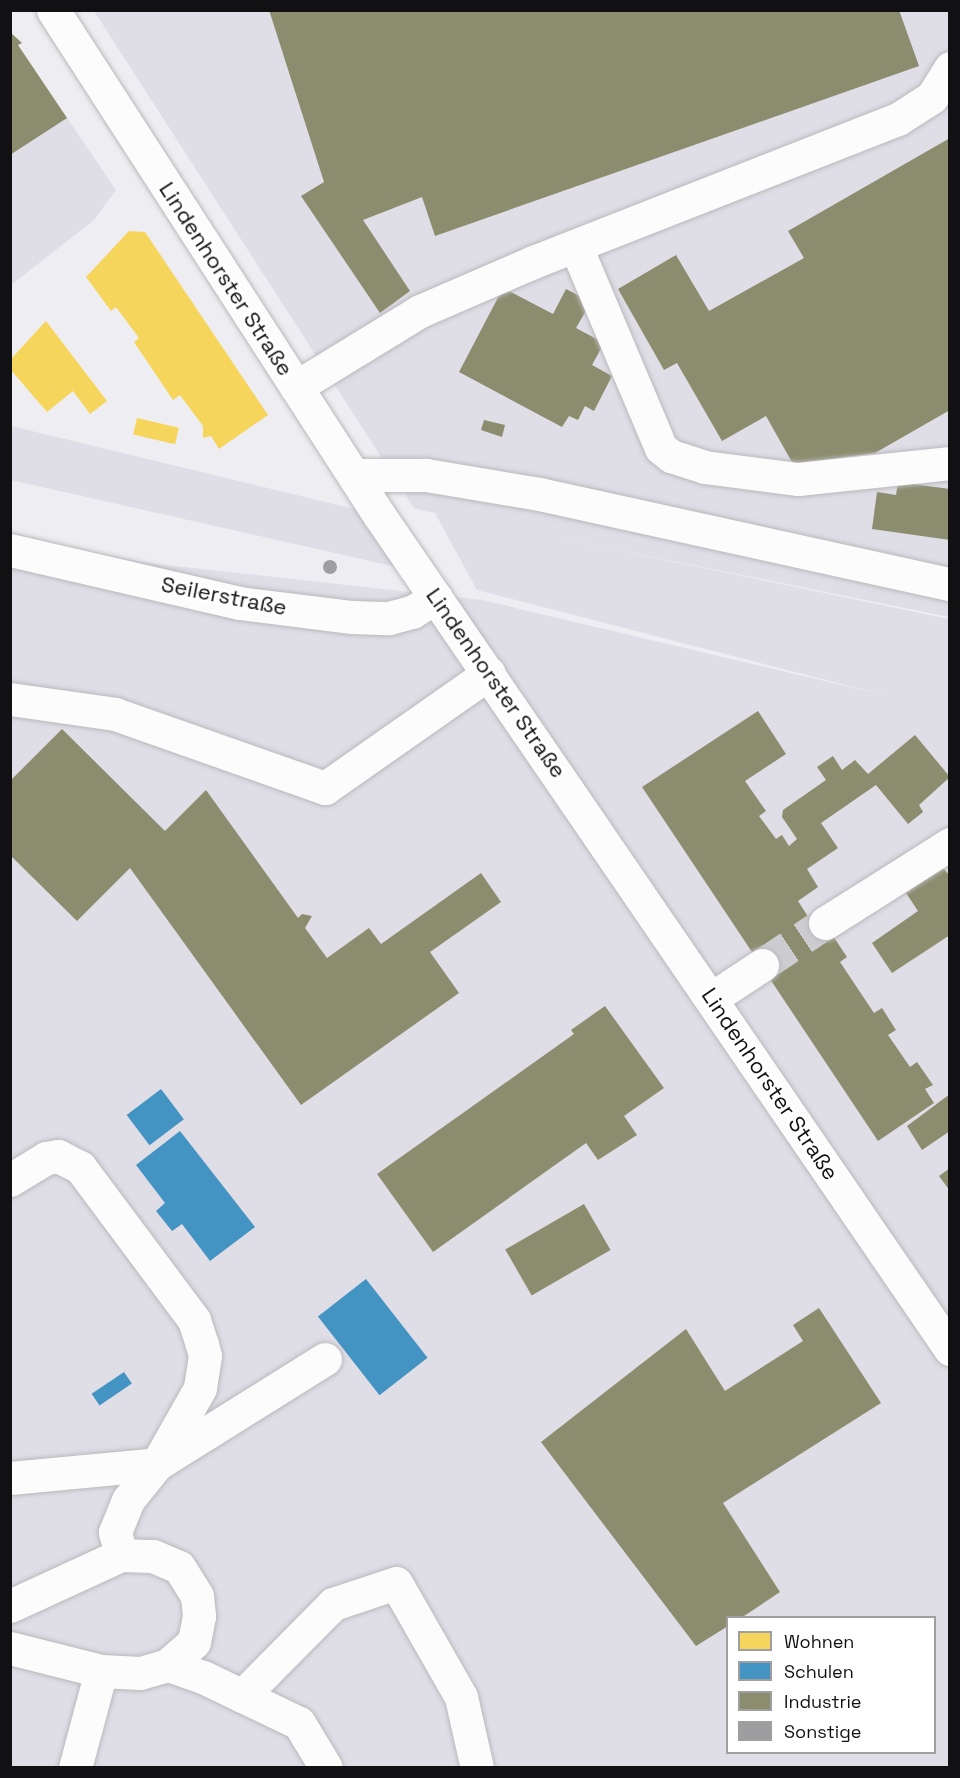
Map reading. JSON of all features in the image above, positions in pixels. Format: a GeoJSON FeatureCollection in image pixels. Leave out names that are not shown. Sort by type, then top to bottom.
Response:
{"type":"FeatureCollection","features":[{"type":"Feature","properties":{"kind":"street","name":"Lindenhorster Straße"},"geometry":{"type":"LineString","coordinates":[[52,10],[354,476],[950,1349]]}},
{"type":"Feature","properties":{"kind":"street"},"geometry":{"type":"LineString","coordinates":[[297,387],[420,311],[898,119],[932,97],[950,68]]}},
{"type":"Feature","properties":{"kind":"street"},"geometry":{"type":"LineString","coordinates":[[576,247],[652,429],[661,448],[671,456],[704,467],[798,479],[950,463]]}},
{"type":"Feature","properties":{"kind":"street"},"geometry":{"type":"LineString","coordinates":[[354,476],[426,475],[539,494],[950,584]]}},
{"type":"Feature","properties":{"kind":"street","name":"Seilerstraße"},"geometry":{"type":"LineString","coordinates":[[10,550],[239,603],[352,616],[389,618],[412,612],[436,597]]}},
{"type":"Feature","properties":{"kind":"street"},"geometry":{"type":"LineString","coordinates":[[10,699],[115,714],[325,788],[489,674]]}},
{"type":"Feature","properties":{"kind":"street"},"geometry":{"type":"LineString","coordinates":[[825,923],[950,844]]}},
{"type":"Feature","properties":{"kind":"street"},"geometry":{"type":"LineString","coordinates":[[712,998],[762,965]]}},
{"type":"Feature","properties":{"kind":"street"},"geometry":{"type":"LineString","coordinates":[[10,1180],[46,1158],[58,1156],[80,1167],[194,1320],[205,1356],[200,1388],[157,1464],[128,1500],[115,1532],[121,1555]]}},
{"type":"Feature","properties":{"kind":"street"},"geometry":{"type":"LineString","coordinates":[[10,1478],[157,1464],[325,1359]]}},
{"type":"Feature","properties":{"kind":"street"},"geometry":{"type":"LineString","coordinates":[[10,1606],[121,1555],[153,1556],[179,1567],[197,1596],[199,1616],[194,1642],[168,1665],[140,1673],[101,1671],[10,1648]]}},
{"type":"Feature","properties":{"kind":"street"},"geometry":{"type":"LineString","coordinates":[[242,1696],[333,1604],[396,1583],[461,1697],[477,1767]]}},
{"type":"Feature","properties":{"kind":"street"},"geometry":{"type":"LineString","coordinates":[[168,1665],[242,1696],[298,1723],[326,1767]]}},
{"type":"Feature","properties":{"kind":"street"},"geometry":{"type":"LineString","coordinates":[[75,1767],[101,1671]]}},
{"type":"Feature","properties":{"kind":"shaded area"},"geometry":{"type":"Polygon","coordinates":[[[94,11],[949,11],[949,617],[545,535],[949,619],[949,1767],[11,1767],[10,537],[148,563],[482,600],[888,696],[477,590],[435,513],[414,508],[94,11]]]}},
{"type":"Feature","properties":{"kind":"shaded area"},"geometry":{"type":"Polygon","coordinates":[[[10,34],[116,190],[94,220],[11,285],[10,34]]]}},
{"type":"Feature","properties":{"kind":"shaded area"},"geometry":{"type":"Polygon","coordinates":[[[11,426],[379,515],[419,572],[11,480],[11,426]]]}},
{"type":"Feature","properties":{"kind":"building: Wohnen"},"geometry":{"type":"Polygon","coordinates":[[[129,231],[145,232],[268,415],[219,449],[211,436],[203,438],[203,426],[180,395],[173,400],[134,342],[139,338],[116,307],[111,311],[86,277],[129,231]]]}},
{"type":"Feature","properties":{"kind":"building: Wohnen"},"geometry":{"type":"Polygon","coordinates":[[[46,321],[107,401],[90,414],[73,391],[47,412],[10,369],[10,360],[46,321]]]}},
{"type":"Feature","properties":{"kind":"building: Wohnen"},"geometry":{"type":"Polygon","coordinates":[[[137,418],[179,428],[175,444],[133,435],[137,418]]]}},
{"type":"Feature","properties":{"kind":"building: Schulen"},"geometry":{"type":"Polygon","coordinates":[[[161,1089],[184,1119],[150,1145],[127,1115],[161,1089]]]}},
{"type":"Feature","properties":{"kind":"building: Schulen"},"geometry":{"type":"Polygon","coordinates":[[[180,1131],[255,1227],[210,1261],[182,1224],[172,1231],[156,1211],[165,1203],[136,1165],[180,1131]]]}},
{"type":"Feature","properties":{"kind":"building: Schulen"},"geometry":{"type":"Polygon","coordinates":[[[366,1279],[428,1358],[379,1395],[318,1317],[366,1279]]]}},
{"type":"Feature","properties":{"kind":"building: Schulen"},"geometry":{"type":"Polygon","coordinates":[[[124,1372],[132,1384],[99,1405],[92,1394],[124,1372]]]}},
{"type":"Feature","properties":{"kind":"building: Industrie"},"geometry":{"type":"Polygon","coordinates":[[[269,10],[899,10],[919,66],[435,236],[422,197],[363,220],[410,291],[380,313],[301,196],[324,182],[269,10]]]}},
{"type":"Feature","properties":{"kind":"building: Industrie"},"geometry":{"type":"Polygon","coordinates":[[[10,32],[22,43],[18,45],[67,118],[10,155],[10,32]]]}},
{"type":"Feature","properties":{"kind":"building: Industrie"},"geometry":{"type":"Polygon","coordinates":[[[950,138],[950,410],[875,453],[793,464],[766,416],[722,441],[677,363],[664,370],[618,289],[676,255],[709,311],[804,258],[788,231],[950,138]]]}},
{"type":"Feature","properties":{"kind":"building: Industrie"},"geometry":{"type":"Polygon","coordinates":[[[503,288],[553,314],[566,289],[591,302],[576,328],[604,343],[592,365],[612,376],[594,411],[585,406],[578,420],[569,416],[562,427],[459,372],[503,288]]]}},
{"type":"Feature","properties":{"kind":"building: Industrie"},"geometry":{"type":"Polygon","coordinates":[[[484,420],[505,425],[502,437],[481,430],[484,420]]]}},
{"type":"Feature","properties":{"kind":"building: Industrie"},"geometry":{"type":"Polygon","coordinates":[[[898,482],[950,489],[950,540],[872,529],[877,492],[896,495],[898,482]]]}},
{"type":"Feature","properties":{"kind":"building: Industrie"},"geometry":{"type":"Polygon","coordinates":[[[758,711],[786,754],[745,781],[766,811],[759,816],[776,839],[782,835],[789,846],[797,839],[782,817],[783,810],[826,780],[817,767],[833,756],[842,770],[855,760],[868,774],[915,735],[950,777],[919,805],[923,812],[908,824],[876,785],[821,823],[838,848],[807,869],[818,887],[798,901],[809,918],[817,912],[847,957],[840,962],[874,1013],[882,1008],[896,1030],[888,1035],[910,1067],[917,1062],[933,1085],[925,1089],[934,1103],[878,1141],[642,787],[758,711]]]}},
{"type":"Feature","properties":{"kind":"building: Industrie"},"geometry":{"type":"Polygon","coordinates":[[[62,729],[165,831],[206,790],[298,918],[302,914],[312,916],[305,928],[327,958],[369,928],[381,944],[481,873],[501,902],[430,952],[459,993],[301,1105],[130,868],[77,921],[10,855],[10,781],[62,729]]]}},
{"type":"Feature","properties":{"kind":"building: Industrie"},"geometry":{"type":"Polygon","coordinates":[[[943,868],[950,876],[950,935],[892,973],[872,943],[918,911],[906,893],[943,868]]]}},
{"type":"Feature","properties":{"kind":"building: Industrie"},"geometry":{"type":"Polygon","coordinates":[[[605,1006],[664,1088],[624,1116],[637,1135],[598,1160],[586,1143],[433,1252],[377,1174],[574,1034],[571,1030],[605,1006]]]}},
{"type":"Feature","properties":{"kind":"building: Industrie"},"geometry":{"type":"Polygon","coordinates":[[[950,1094],[950,1131],[922,1150],[907,1126],[950,1094]]]}},
{"type":"Feature","properties":{"kind":"building: Industrie"},"geometry":{"type":"Polygon","coordinates":[[[950,1168],[950,1191],[939,1176],[950,1168]]]}},
{"type":"Feature","properties":{"kind":"building: Industrie"},"geometry":{"type":"Polygon","coordinates":[[[584,1204],[610,1250],[532,1295],[505,1250],[584,1204]]]}},
{"type":"Feature","properties":{"kind":"building: Industrie"},"geometry":{"type":"Polygon","coordinates":[[[819,1308],[881,1403],[723,1503],[780,1592],[744,1616],[726,1616],[726,1627],[696,1646],[541,1442],[686,1329],[725,1391],[803,1341],[793,1325],[819,1308]]]}},
{"type":"Feature","properties":{"kind":"building: Sonstige"},"geometry":{"type":"Polygon","coordinates":[[[327,560],[333,560],[337,567],[333,574],[327,574],[323,570],[323,564],[327,560]]]}},
{"type":"Feature","properties":{"kind":"tunnel"},"geometry":{"type":"LineString","coordinates":[[762,965],[825,923]]}}]}
